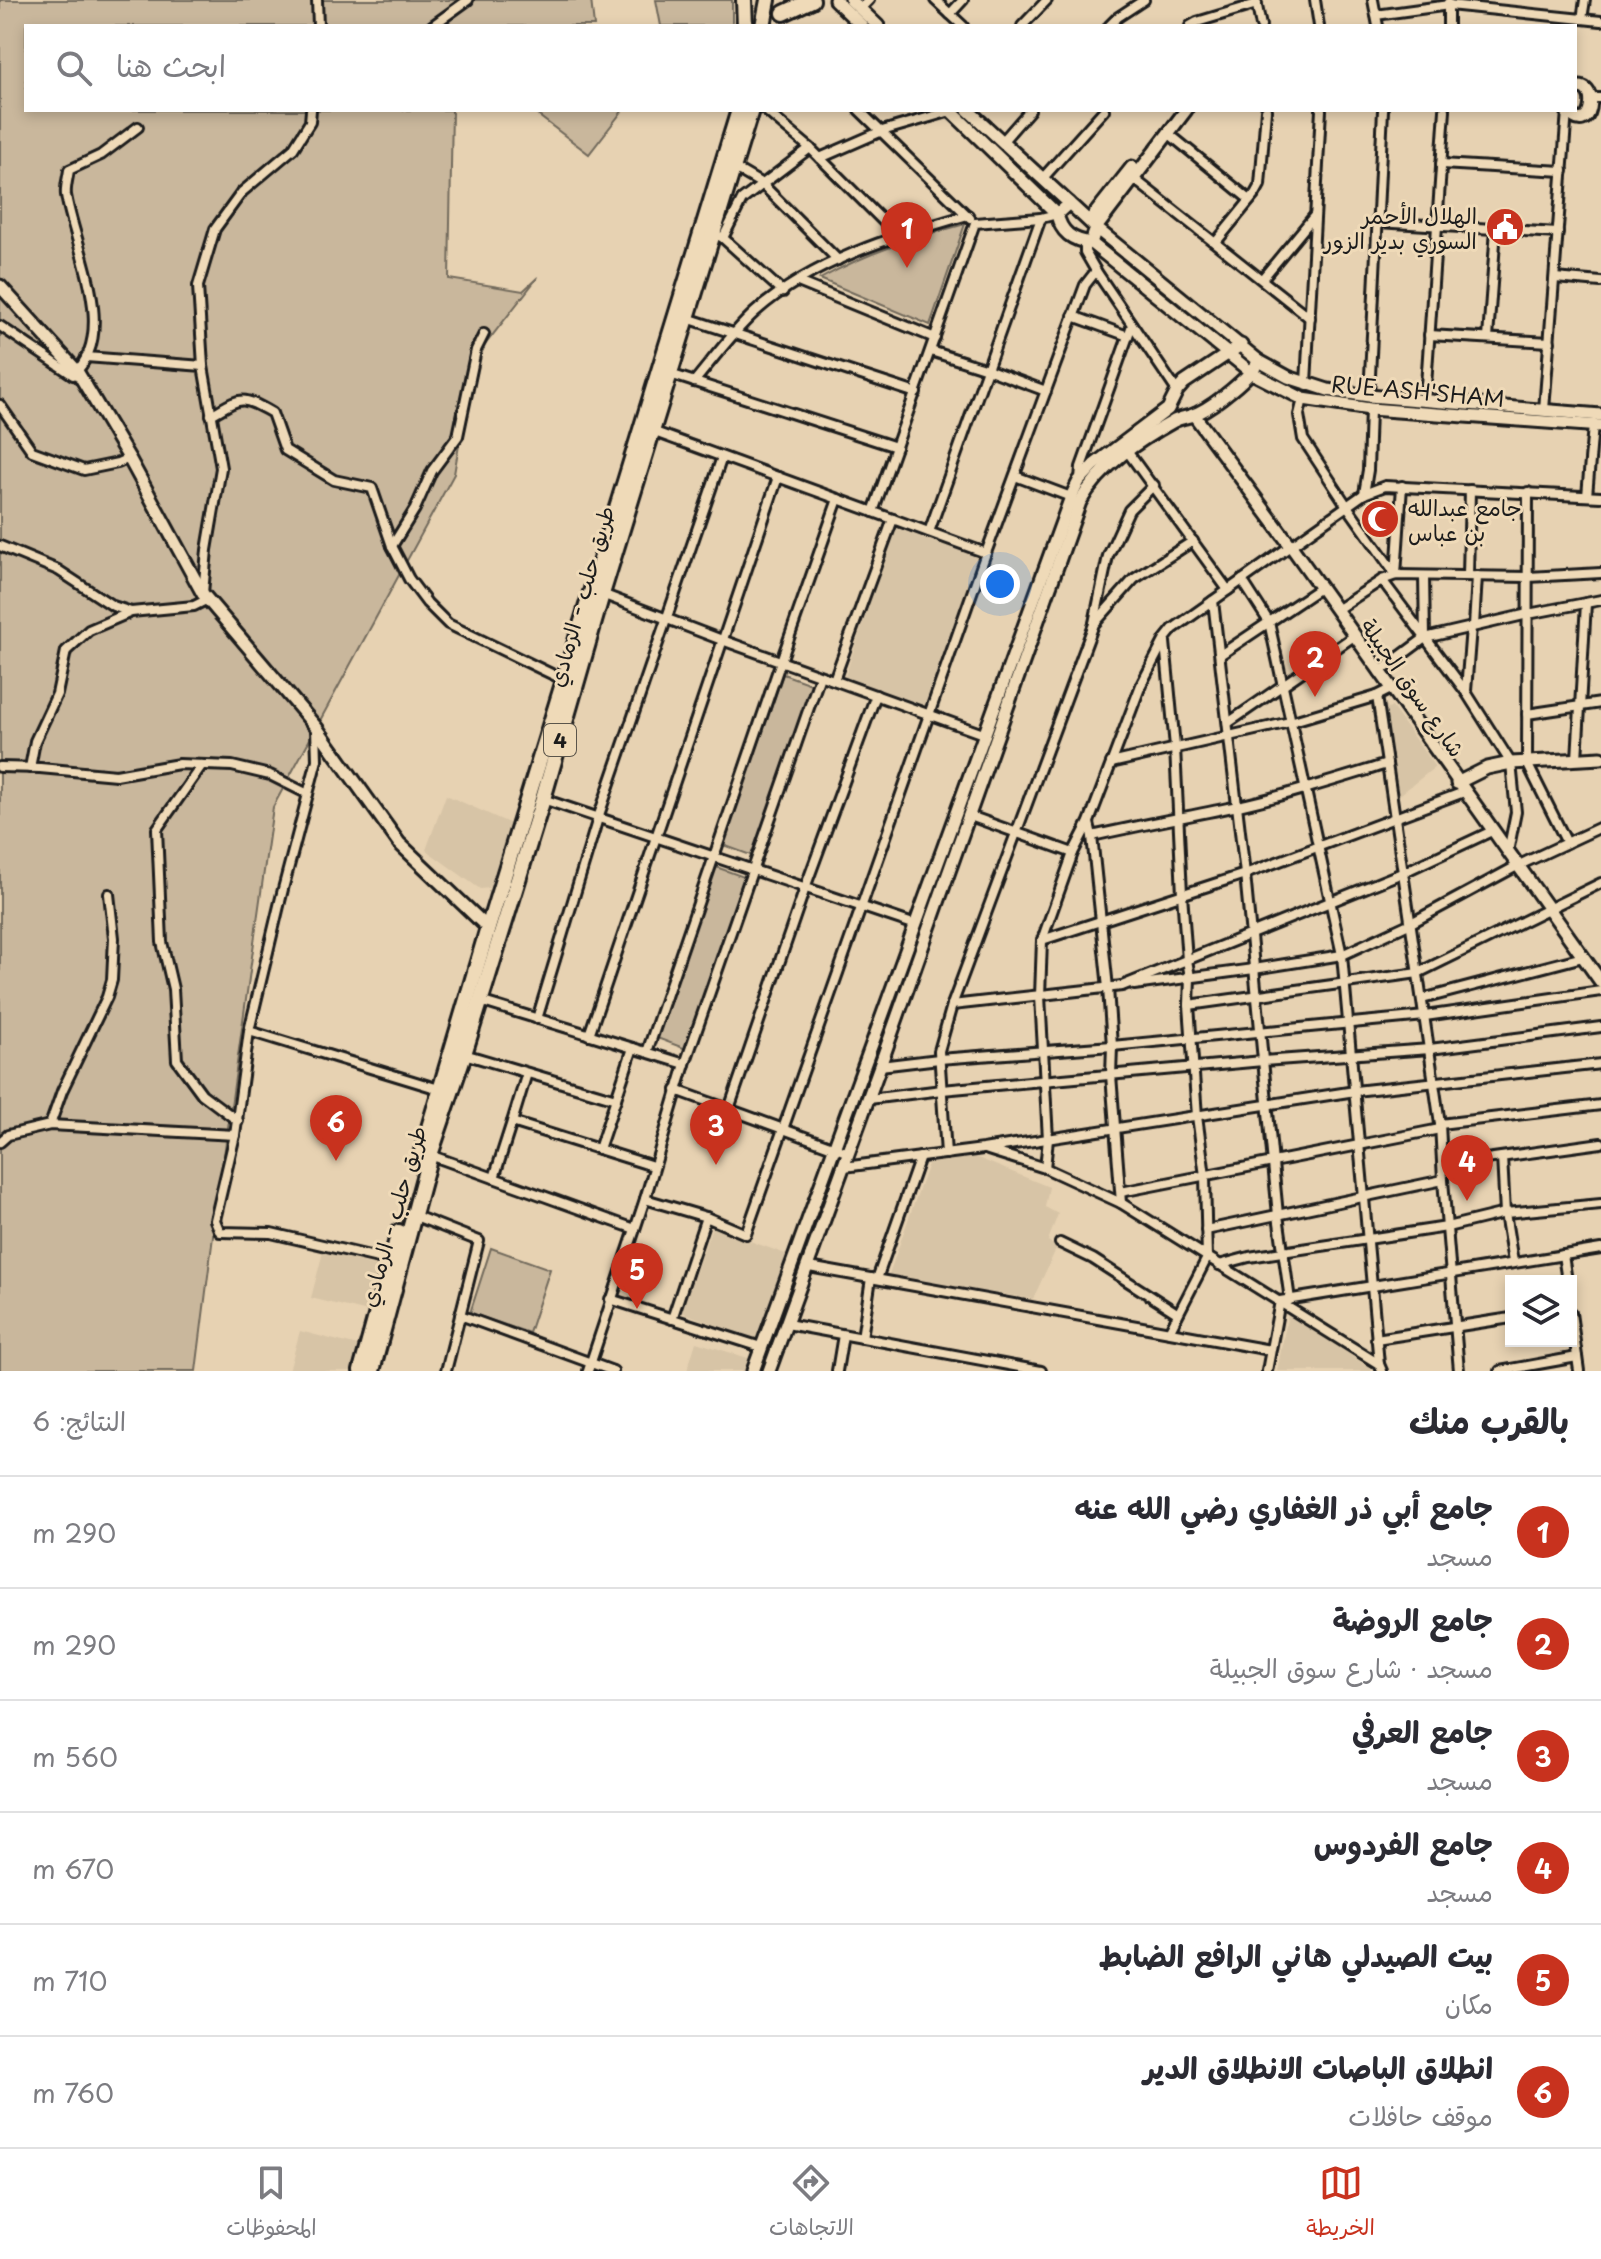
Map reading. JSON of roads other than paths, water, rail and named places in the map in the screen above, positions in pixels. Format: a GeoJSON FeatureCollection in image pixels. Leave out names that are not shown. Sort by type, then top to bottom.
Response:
{"type":"FeatureCollection","features":[{"type":"Feature","properties":{"kind":"highway"},"geometry":{"type":"LineString","coordinates":[[744,0],[745,24]]}},
{"type":"Feature","properties":{"kind":"highway"},"geometry":{"type":"LineString","coordinates":[[763,24],[768,0]]}},
{"type":"Feature","properties":{"kind":"highway"},"geometry":{"type":"LineString","coordinates":[[784,13],[812,0]]}},
{"type":"Feature","properties":{"kind":"highway","name":"طريق حلب - الرمادي"},"geometry":{"type":"LineString","coordinates":[[361,1371],[439,1089],[738,112]]}},
{"type":"Feature","properties":{"kind":"highway","name":"طريق حلب - الرمادي"},"geometry":{"type":"LineString","coordinates":[[372,1371],[430,1155],[543,799],[687,318],[718,236],[733,167],[750,112]]}},
{"type":"Feature","properties":{"kind":"street"},"geometry":{"type":"LineString","coordinates":[[317,0],[318,24]]}},
{"type":"Feature","properties":{"kind":"street"},"geometry":{"type":"LineString","coordinates":[[435,24],[468,0]]}},
{"type":"Feature","properties":{"kind":"street"},"geometry":{"type":"LineString","coordinates":[[835,0],[860,24]]}},
{"type":"Feature","properties":{"kind":"street"},"geometry":{"type":"LineString","coordinates":[[869,0],[856,5],[876,24]]}},
{"type":"Feature","properties":{"kind":"street"},"geometry":{"type":"LineString","coordinates":[[935,0],[961,24]]}},
{"type":"Feature","properties":{"kind":"street"},"geometry":{"type":"LineString","coordinates":[[950,14],[963,0]]}},
{"type":"Feature","properties":{"kind":"street"},"geometry":{"type":"LineString","coordinates":[[1024,24],[1047,0]]}},
{"type":"Feature","properties":{"kind":"street"},"geometry":{"type":"LineString","coordinates":[[1111,24],[1144,0]]}},
{"type":"Feature","properties":{"kind":"street"},"geometry":{"type":"LineString","coordinates":[[1315,0],[1319,24]]}},
{"type":"Feature","properties":{"kind":"street"},"geometry":{"type":"LineString","coordinates":[[1373,0],[1378,24]]}},
{"type":"Feature","properties":{"kind":"street"},"geometry":{"type":"LineString","coordinates":[[1520,13],[1522,0]]}},
{"type":"Feature","properties":{"kind":"street"},"geometry":{"type":"LineString","coordinates":[[1582,19],[1585,0]]}},
{"type":"Feature","properties":{"kind":"street"},"geometry":{"type":"LineString","coordinates":[[1194,24],[1257,2],[1261,24]]}},
{"type":"Feature","properties":{"kind":"street"},"geometry":{"type":"LineString","coordinates":[[1376,15],[1448,3],[1601,21]]}},
{"type":"Feature","properties":{"kind":"street"},"geometry":{"type":"LineString","coordinates":[[1448,3],[1448,24]]}},
{"type":"Feature","properties":{"kind":"street"},"geometry":{"type":"LineString","coordinates":[[1569,112],[1581,119],[1598,114],[1599,98],[1586,88],[1577,88]]}},
{"type":"Feature","properties":{"kind":"street"},"geometry":{"type":"LineString","coordinates":[[310,122],[311,112]]}},
{"type":"Feature","properties":{"kind":"street"},"geometry":{"type":"LineString","coordinates":[[30,768],[35,741],[57,694],[66,651],[89,630],[131,612],[194,606],[205,597],[207,550],[221,468],[203,366],[198,286],[215,229],[242,192],[293,149],[319,112]]}},
{"type":"Feature","properties":{"kind":"street"},"geometry":{"type":"LineString","coordinates":[[767,112],[810,148],[897,235]]}},
{"type":"Feature","properties":{"kind":"street"},"geometry":{"type":"LineString","coordinates":[[861,112],[975,223]]}},
{"type":"Feature","properties":{"kind":"street"},"geometry":{"type":"LineString","coordinates":[[820,158],[882,131],[944,112]]}},
{"type":"Feature","properties":{"kind":"street"},"geometry":{"type":"LineString","coordinates":[[952,112],[1057,214]]}},
{"type":"Feature","properties":{"kind":"street"},"geometry":{"type":"LineString","coordinates":[[970,112],[1069,203],[1057,214],[1041,218],[975,223]]}},
{"type":"Feature","properties":{"kind":"street"},"geometry":{"type":"LineString","coordinates":[[1002,142],[1028,112]]}},
{"type":"Feature","properties":{"kind":"street"},"geometry":{"type":"LineString","coordinates":[[1042,179],[1102,112]]}},
{"type":"Feature","properties":{"kind":"street"},"geometry":{"type":"LineString","coordinates":[[1175,396],[1085,252],[1093,224],[1176,112]]}},
{"type":"Feature","properties":{"kind":"street"},"geometry":{"type":"LineString","coordinates":[[1093,224],[1184,112]]}},
{"type":"Feature","properties":{"kind":"street"},"geometry":{"type":"LineString","coordinates":[[1216,242],[1258,190],[1266,112]]}},
{"type":"Feature","properties":{"kind":"street"},"geometry":{"type":"LineString","coordinates":[[1306,383],[1321,112]]}},
{"type":"Feature","properties":{"kind":"street"},"geometry":{"type":"LineString","coordinates":[[1364,494],[1368,470],[1383,112]]}},
{"type":"Feature","properties":{"kind":"street"},"geometry":{"type":"LineString","coordinates":[[1425,400],[1445,112]]}},
{"type":"Feature","properties":{"kind":"street"},"geometry":{"type":"LineString","coordinates":[[1544,410],[1567,112]]}},
{"type":"Feature","properties":{"kind":"street"},"geometry":{"type":"LineString","coordinates":[[0,326],[73,375],[77,371],[94,334],[94,312],[65,191],[69,170],[101,155],[138,127]]}},
{"type":"Feature","properties":{"kind":"street"},"geometry":{"type":"LineString","coordinates":[[1168,133],[1250,200]]}},
{"type":"Feature","properties":{"kind":"street"},"geometry":{"type":"LineString","coordinates":[[783,292],[718,236],[742,200],[810,148]]}},
{"type":"Feature","properties":{"kind":"street"},"geometry":{"type":"LineString","coordinates":[[1441,164],[1563,171]]}},
{"type":"Feature","properties":{"kind":"street"},"geometry":{"type":"LineString","coordinates":[[733,167],[762,184],[838,260]]}},
{"type":"Feature","properties":{"kind":"street"},"geometry":{"type":"LineString","coordinates":[[1133,178],[1310,318]]}},
{"type":"Feature","properties":{"kind":"street","name":"RUE ASH'SHAM"},"geometry":{"type":"LineString","coordinates":[[1069,203],[1259,361],[1288,377],[1369,402],[1425,400],[1544,410],[1598,422]]}},
{"type":"Feature","properties":{"kind":"street","name":"RUE ASH'SHAM"},"geometry":{"type":"LineString","coordinates":[[1057,214],[1061,227],[1070,236],[1088,243],[1252,373],[1303,399],[1598,422]]}},
{"type":"Feature","properties":{"kind":"street"},"geometry":{"type":"LineString","coordinates":[[1262,279],[1316,214]]}},
{"type":"Feature","properties":{"kind":"street"},"geometry":{"type":"LineString","coordinates":[[694,382],[734,332],[757,310],[798,282],[838,260],[897,235],[968,215]]}},
{"type":"Feature","properties":{"kind":"street"},"geometry":{"type":"LineString","coordinates":[[929,532],[1041,218]]}},
{"type":"Feature","properties":{"kind":"street"},"geometry":{"type":"LineString","coordinates":[[1377,222],[1558,233]]}},
{"type":"Feature","properties":{"kind":"street"},"geometry":{"type":"LineString","coordinates":[[873,512],[975,223]]}},
{"type":"Feature","properties":{"kind":"street"},"geometry":{"type":"LineString","coordinates":[[1488,338],[1496,229]]}},
{"type":"Feature","properties":{"kind":"street"},"geometry":{"type":"LineString","coordinates":[[645,1199],[706,1217],[746,1234],[986,553],[1085,285],[1096,271]]}},
{"type":"Feature","properties":{"kind":"street"},"geometry":{"type":"LineString","coordinates":[[1555,278],[1601,282]]}},
{"type":"Feature","properties":{"kind":"street"},"geometry":{"type":"LineString","coordinates":[[798,282],[935,338]]}},
{"type":"Feature","properties":{"kind":"street"},"geometry":{"type":"LineString","coordinates":[[0,286],[77,371],[205,597],[316,727],[399,843],[488,928]]}},
{"type":"Feature","properties":{"kind":"street"},"geometry":{"type":"LineString","coordinates":[[1073,316],[1128,336]]}},
{"type":"Feature","properties":{"kind":"street"},"geometry":{"type":"LineString","coordinates":[[687,318],[916,393]]}},
{"type":"Feature","properties":{"kind":"street"},"geometry":{"type":"LineString","coordinates":[[1079,481],[1081,467],[1132,325]]}},
{"type":"Feature","properties":{"kind":"street"},"geometry":{"type":"LineString","coordinates":[[392,546],[415,509],[432,471],[458,436],[476,350],[484,334]]}},
{"type":"Feature","properties":{"kind":"street"},"geometry":{"type":"LineString","coordinates":[[1429,335],[1550,342]]}},
{"type":"Feature","properties":{"kind":"street"},"geometry":{"type":"LineString","coordinates":[[753,1371],[1071,497],[1079,481],[1101,457],[1168,409],[1184,383],[1241,345]]}},
{"type":"Feature","properties":{"kind":"street"},"geometry":{"type":"LineString","coordinates":[[931,351],[1046,391]]}},
{"type":"Feature","properties":{"kind":"street"},"geometry":{"type":"LineString","coordinates":[[86,357],[203,366]]}},
{"type":"Feature","properties":{"kind":"street"},"geometry":{"type":"LineString","coordinates":[[769,1371],[809,1267],[1080,502],[1100,474],[1127,451],[1177,419],[1190,416],[1252,373],[1259,361]]}},
{"type":"Feature","properties":{"kind":"street"},"geometry":{"type":"LineString","coordinates":[[670,374],[896,447]]}},
{"type":"Feature","properties":{"kind":"street","name":"شارع سوق الجبيلة"},"geometry":{"type":"LineString","coordinates":[[1175,396],[1291,546],[1547,908],[1583,957],[1596,967],[1601,982]]}},
{"type":"Feature","properties":{"kind":"street"},"geometry":{"type":"LineString","coordinates":[[1303,399],[1299,415],[1303,439],[1396,575]]}},
{"type":"Feature","properties":{"kind":"street"},"geometry":{"type":"LineString","coordinates":[[211,415],[234,401],[249,400],[272,413],[285,450],[334,480],[372,488],[392,546],[409,579],[448,624],[564,680]]}},
{"type":"Feature","properties":{"kind":"street"},"geometry":{"type":"LineString","coordinates":[[0,405],[32,451],[84,470],[129,458]]}},
{"type":"Feature","properties":{"kind":"street"},"geometry":{"type":"LineString","coordinates":[[1587,496],[1598,422]]}},
{"type":"Feature","properties":{"kind":"street"},"geometry":{"type":"LineString","coordinates":[[652,431],[986,553]]}},
{"type":"Feature","properties":{"kind":"street"},"geometry":{"type":"LineString","coordinates":[[1127,451],[1228,590]]}},
{"type":"Feature","properties":{"kind":"street"},"geometry":{"type":"LineString","coordinates":[[537,1019],[598,818],[722,457]]}},
{"type":"Feature","properties":{"kind":"street"},"geometry":{"type":"LineString","coordinates":[[1015,476],[1071,497]]}},
{"type":"Feature","properties":{"kind":"street"},"geometry":{"type":"LineString","coordinates":[[589,1035],[778,477]]}},
{"type":"Feature","properties":{"kind":"street"},"geometry":{"type":"LineString","coordinates":[[946,1154],[939,1051],[952,1005],[1094,624],[1108,556],[1129,510],[1154,485]]}},
{"type":"Feature","properties":{"kind":"street"},"geometry":{"type":"LineString","coordinates":[[1045,1168],[1048,1139],[1040,996],[1042,940],[1073,853],[1089,822],[1141,685],[1173,629],[1364,494],[1385,486],[1601,497]]}},
{"type":"Feature","properties":{"kind":"street"},"geometry":{"type":"LineString","coordinates":[[1396,575],[1402,486]]}},
{"type":"Feature","properties":{"kind":"street"},"geometry":{"type":"LineString","coordinates":[[1466,692],[1473,626],[1470,490]]}},
{"type":"Feature","properties":{"kind":"street"},"geometry":{"type":"LineString","coordinates":[[1528,492],[1527,763],[1567,843]]}},
{"type":"Feature","properties":{"kind":"street"},"geometry":{"type":"LineString","coordinates":[[647,1052],[838,499]]}},
{"type":"Feature","properties":{"kind":"street"},"geometry":{"type":"LineString","coordinates":[[834,680],[893,519]]}},
{"type":"Feature","properties":{"kind":"street"},"geometry":{"type":"LineString","coordinates":[[1094,624],[1134,579],[1193,541]]}},
{"type":"Feature","properties":{"kind":"street"},"geometry":{"type":"LineString","coordinates":[[0,546],[58,570],[113,606],[131,612]]}},
{"type":"Feature","properties":{"kind":"street"},"geometry":{"type":"LineString","coordinates":[[1336,610],[1382,580],[1396,575],[1528,577],[1601,573]]}},
{"type":"Feature","properties":{"kind":"street"},"geometry":{"type":"LineString","coordinates":[[1424,576],[1425,638]]}},
{"type":"Feature","properties":{"kind":"street"},"geometry":{"type":"LineString","coordinates":[[1242,580],[1269,622],[1342,955],[1381,1367]]}},
{"type":"Feature","properties":{"kind":"street"},"geometry":{"type":"LineString","coordinates":[[1382,580],[1466,692],[1511,763],[1516,812],[1508,852]]}},
{"type":"Feature","properties":{"kind":"street"},"geometry":{"type":"LineString","coordinates":[[1220,655],[1320,588]]}},
{"type":"Feature","properties":{"kind":"street"},"geometry":{"type":"LineString","coordinates":[[602,594],[986,735]]}},
{"type":"Feature","properties":{"kind":"street"},"geometry":{"type":"LineString","coordinates":[[1379,672],[1425,638],[1601,600]]}},
{"type":"Feature","properties":{"kind":"street"},"geometry":{"type":"LineString","coordinates":[[1213,601],[1238,806],[1283,1252],[1285,1300],[1267,1371]]}},
{"type":"Feature","properties":{"kind":"street"},"geometry":{"type":"LineString","coordinates":[[1577,759],[1586,603]]}},
{"type":"Feature","properties":{"kind":"street"},"geometry":{"type":"LineString","coordinates":[[1228,723],[1354,636]]}},
{"type":"Feature","properties":{"kind":"street"},"geometry":{"type":"LineString","coordinates":[[1165,639],[1175,747],[1191,1037],[1205,1176],[1207,1258],[1169,1332]]}},
{"type":"Feature","properties":{"kind":"street"},"geometry":{"type":"LineString","coordinates":[[589,1366],[645,1199],[676,1090],[820,676]]}},
{"type":"Feature","properties":{"kind":"street"},"geometry":{"type":"LineString","coordinates":[[1111,763],[1290,722],[1391,689]]}},
{"type":"Feature","properties":{"kind":"street"},"geometry":{"type":"LineString","coordinates":[[729,1109],[876,695]]}},
{"type":"Feature","properties":{"kind":"street"},"geometry":{"type":"LineString","coordinates":[[1377,696],[1435,1082],[1459,1371]]}},
{"type":"Feature","properties":{"kind":"street"},"geometry":{"type":"LineString","coordinates":[[1527,714],[1601,703]]}},
{"type":"Feature","properties":{"kind":"street"},"geometry":{"type":"LineString","coordinates":[[316,727],[317,760],[249,1031],[238,1121],[215,1220],[220,1232],[271,1233],[391,1261]]}},
{"type":"Feature","properties":{"kind":"street"},"geometry":{"type":"LineString","coordinates":[[1042,940],[1245,874],[1396,818],[1461,787],[1487,768],[1511,763],[1601,758]]}},
{"type":"Feature","properties":{"kind":"street"},"geometry":{"type":"LineString","coordinates":[[0,767],[116,775],[179,764],[232,766],[270,775],[308,794]]}},
{"type":"Feature","properties":{"kind":"street"},"geometry":{"type":"LineString","coordinates":[[1092,836],[1306,790],[1387,764]]}},
{"type":"Feature","properties":{"kind":"street"},"geometry":{"type":"LineString","coordinates":[[202,765],[157,829],[162,942],[173,989],[177,1060],[202,1094],[238,1121]]}},
{"type":"Feature","properties":{"kind":"street"},"geometry":{"type":"LineString","coordinates":[[543,799],[916,925]]}},
{"type":"Feature","properties":{"kind":"street"},"geometry":{"type":"LineString","coordinates":[[970,816],[1073,853]]}},
{"type":"Feature","properties":{"kind":"street"},"geometry":{"type":"LineString","coordinates":[[1089,822],[1108,988],[1121,1203]]}},
{"type":"Feature","properties":{"kind":"street"},"geometry":{"type":"LineString","coordinates":[[952,1005],[1108,988],[1342,955],[1601,827]]}},
{"type":"Feature","properties":{"kind":"street"},"geometry":{"type":"LineString","coordinates":[[1122,986],[1402,873],[1492,831]]}},
{"type":"Feature","properties":{"kind":"street"},"geometry":{"type":"LineString","coordinates":[[1189,1005],[1418,973],[1601,883]]}},
{"type":"Feature","properties":{"kind":"street"},"geometry":{"type":"LineString","coordinates":[[50,1125],[112,980],[114,938],[109,894]]}},
{"type":"Feature","properties":{"kind":"street"},"geometry":{"type":"LineString","coordinates":[[1422,999],[1583,957]]}},
{"type":"Feature","properties":{"kind":"street"},"geometry":{"type":"LineString","coordinates":[[880,1066],[1425,1016],[1601,991]]}},
{"type":"Feature","properties":{"kind":"street"},"geometry":{"type":"LineString","coordinates":[[480,1001],[685,1064]]}},
{"type":"Feature","properties":{"kind":"street"},"geometry":{"type":"LineString","coordinates":[[869,1099],[1263,1061],[1430,1049],[1601,1027]]}},
{"type":"Feature","properties":{"kind":"street"},"geometry":{"type":"LineString","coordinates":[[249,1031],[439,1089]]}},
{"type":"Feature","properties":{"kind":"street"},"geometry":{"type":"LineString","coordinates":[[599,1149],[633,1048]]}},
{"type":"Feature","properties":{"kind":"street"},"geometry":{"type":"LineString","coordinates":[[464,1054],[616,1099]]}},
{"type":"Feature","properties":{"kind":"street"},"geometry":{"type":"LineString","coordinates":[[844,1167],[983,1149],[1355,1091],[1601,1064]]}},
{"type":"Feature","properties":{"kind":"street"},"geometry":{"type":"LineString","coordinates":[[494,1178],[527,1073]]}},
{"type":"Feature","properties":{"kind":"street"},"geometry":{"type":"LineString","coordinates":[[676,1090],[849,1153]]}},
{"type":"Feature","properties":{"kind":"street"},"geometry":{"type":"LineString","coordinates":[[1121,1192],[1440,1127],[1601,1105]]}},
{"type":"Feature","properties":{"kind":"street"},"geometry":{"type":"LineString","coordinates":[[512,1122],[653,1166]]}},
{"type":"Feature","properties":{"kind":"street"},"geometry":{"type":"LineString","coordinates":[[0,1142],[8,1135],[50,1125],[235,1135]]}},
{"type":"Feature","properties":{"kind":"street"},"geometry":{"type":"LineString","coordinates":[[1443,1165],[1601,1143]]}},
{"type":"Feature","properties":{"kind":"street"},"geometry":{"type":"LineString","coordinates":[[983,1149],[1045,1168],[1121,1203],[1207,1258],[1285,1300],[1381,1367]]}},
{"type":"Feature","properties":{"kind":"street"},"geometry":{"type":"LineString","coordinates":[[430,1155],[635,1229]]}},
{"type":"Feature","properties":{"kind":"street"},"geometry":{"type":"LineString","coordinates":[[862,1338],[874,1278],[920,1157]]}},
{"type":"Feature","properties":{"kind":"street"},"geometry":{"type":"LineString","coordinates":[[1502,1157],[1505,1213],[1513,1262]]}},
{"type":"Feature","properties":{"kind":"street"},"geometry":{"type":"LineString","coordinates":[[1206,1230],[1443,1180]]}},
{"type":"Feature","properties":{"kind":"street"},"geometry":{"type":"LineString","coordinates":[[1219,1265],[1447,1227],[1505,1213],[1601,1204]]}},
{"type":"Feature","properties":{"kind":"street"},"geometry":{"type":"LineString","coordinates":[[413,1215],[479,1241],[446,1371]]}},
{"type":"Feature","properties":{"kind":"street"},"geometry":{"type":"LineString","coordinates":[[672,1319],[706,1217]]}},
{"type":"Feature","properties":{"kind":"street"},"geometry":{"type":"LineString","coordinates":[[1060,1243],[1093,1259],[1177,1313]]}},
{"type":"Feature","properties":{"kind":"street"},"geometry":{"type":"LineString","coordinates":[[1285,1300],[1601,1249]]}},
{"type":"Feature","properties":{"kind":"street"},"geometry":{"type":"LineString","coordinates":[[1563,1255],[1566,1275]]}},
{"type":"Feature","properties":{"kind":"street"},"geometry":{"type":"LineString","coordinates":[[809,1267],[1270,1350]]}},
{"type":"Feature","properties":{"kind":"street"},"geometry":{"type":"LineString","coordinates":[[610,1299],[761,1347]]}},
{"type":"Feature","properties":{"kind":"street"},"geometry":{"type":"LineString","coordinates":[[460,1315],[589,1366],[613,1371]]}},
{"type":"Feature","properties":{"kind":"street"},"geometry":{"type":"LineString","coordinates":[[1376,1339],[1505,1319]]}},
{"type":"Feature","properties":{"kind":"street"},"geometry":{"type":"LineString","coordinates":[[787,1324],[1041,1371]]}},
{"type":"Feature","properties":{"kind":"street"},"geometry":{"type":"LineString","coordinates":[[834,1371],[843,1335]]}},
{"type":"Feature","properties":{"kind":"street"},"geometry":{"type":"LineString","coordinates":[[1576,1347],[1579,1371]]}},
{"type":"Feature","properties":{"kind":"street"},"geometry":{"type":"LineString","coordinates":[[1500,1371],[1577,1357]]}},
{"type":"Feature","properties":{"kind":"place","name":"الهلال الأحمر السوري بدير الزور"},"geometry":{"type":"Point","coordinates":[1505,227]}},
{"type":"Feature","properties":{"kind":"place","name":"جامع أبي ذر الغفاري رضي الله عنه"},"geometry":{"type":"Point","coordinates":[907,268]}},
{"type":"Feature","properties":{"kind":"place","name":"جامع عبدالله بن عباس"},"geometry":{"type":"Point","coordinates":[1380,519]}},
{"type":"Feature","properties":{"kind":"place","name":"جامع الروضة"},"geometry":{"type":"Point","coordinates":[1315,697]}},
{"type":"Feature","properties":{"kind":"place","name":"انطلاق الباصات الانطلاق الدير"},"geometry":{"type":"Point","coordinates":[336,1161]}},
{"type":"Feature","properties":{"kind":"place","name":"جامع العرفي"},"geometry":{"type":"Point","coordinates":[716,1165]}},
{"type":"Feature","properties":{"kind":"place","name":"جامع الفردوس"},"geometry":{"type":"Point","coordinates":[1467,1201]}},
{"type":"Feature","properties":{"kind":"place","name":"بيت الصيدلي هاني الرافع الضابط"},"geometry":{"type":"Point","coordinates":[637,1309]}}]}
